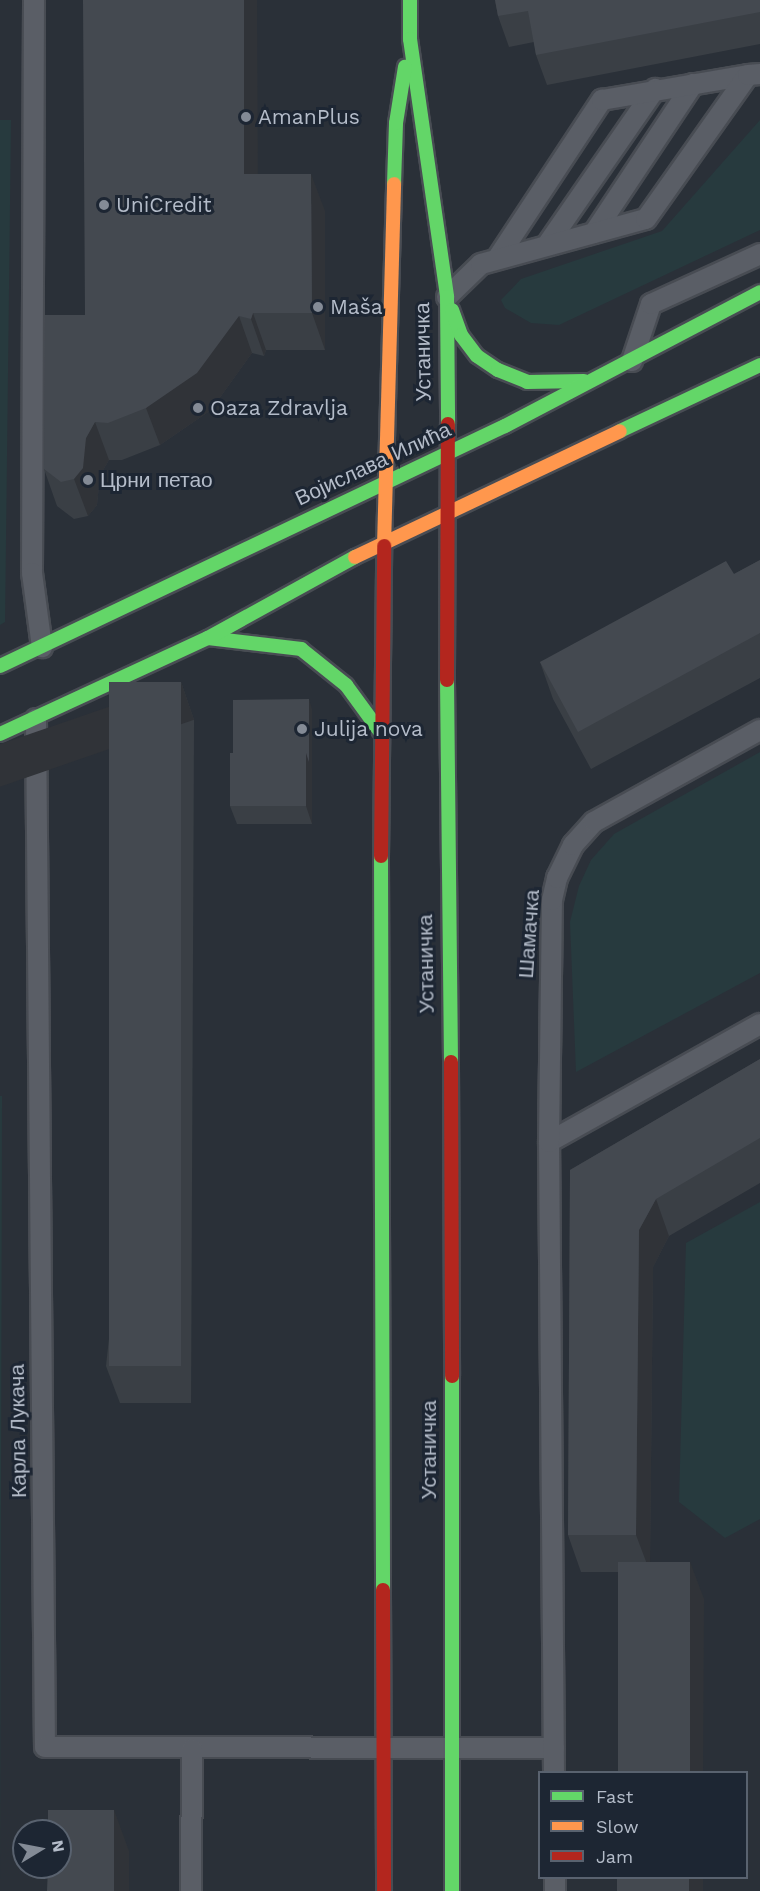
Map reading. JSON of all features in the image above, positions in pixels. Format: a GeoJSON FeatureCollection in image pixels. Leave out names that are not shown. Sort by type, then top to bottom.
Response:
{"type":"FeatureCollection","features":[{"type":"Feature","properties":{"kind":"main road","name":"Устаничка"},"geometry":{"type":"LineString","coordinates":[[410,0],[410,39],[447,297],[445,517],[452,1140],[453,1891]]}},
{"type":"Feature","properties":{"kind":"main road","name":"Устаничка"},"geometry":{"type":"LineString","coordinates":[[384,1891],[381,733],[396,123],[410,39]]}},
{"type":"Feature","properties":{"kind":"main road","name":"Војислава Илића"},"geometry":{"type":"LineString","coordinates":[[0,666],[598,380],[760,292]]}},
{"type":"Feature","properties":{"kind":"main road"},"geometry":{"type":"LineString","coordinates":[[447,297],[461,335],[477,356],[498,370],[527,382],[558,384],[598,380]]}},
{"type":"Feature","properties":{"kind":"main road"},"geometry":{"type":"LineString","coordinates":[[0,734],[208,638],[329,569],[445,517],[760,365]]}},
{"type":"Feature","properties":{"kind":"main road"},"geometry":{"type":"LineString","coordinates":[[208,638],[301,650],[338,677],[381,733]]}},
{"type":"Feature","properties":{"kind":"lane"},"geometry":{"type":"LineString","coordinates":[[34,0],[32,573],[42,646]]}},
{"type":"Feature","properties":{"kind":"lane"},"geometry":{"type":"LineString","coordinates":[[447,297],[481,264],[646,219],[754,75]]}},
{"type":"Feature","properties":{"kind":"lane"},"geometry":{"type":"LineString","coordinates":[[497,259],[602,100],[655,89],[754,75]]}},
{"type":"Feature","properties":{"kind":"lane"},"geometry":{"type":"LineString","coordinates":[[594,233],[693,84]]}},
{"type":"Feature","properties":{"kind":"lane"},"geometry":{"type":"LineString","coordinates":[[547,245],[655,89]]}},
{"type":"Feature","properties":{"kind":"lane"},"geometry":{"type":"LineString","coordinates":[[631,363],[651,304],[760,254]]}},
{"type":"Feature","properties":{"kind":"lane","name":"Карла Лукача"},"geometry":{"type":"LineString","coordinates":[[36,719],[45,1747],[192,1749]]}},
{"type":"Feature","properties":{"kind":"lane","name":"Шамачка"},"geometry":{"type":"LineString","coordinates":[[549,1142],[552,900],[557,878],[573,845],[594,822],[760,730]]}},
{"type":"Feature","properties":{"kind":"lane"},"geometry":{"type":"LineString","coordinates":[[554,1771],[549,1142],[760,1024]]}},
{"type":"Feature","properties":{"kind":"lane"},"geometry":{"type":"LineString","coordinates":[[191,1891],[192,1749],[554,1748]]}},
{"type":"Feature","properties":{"kind":"green space"},"geometry":{"type":"Polygon","coordinates":[[[0,120],[11,120],[5,622],[0,625],[0,120]]]}},
{"type":"Feature","properties":{"kind":"green space"},"geometry":{"type":"Polygon","coordinates":[[[760,120],[760,230],[559,325],[531,323],[505,308],[501,300],[521,279],[662,231],[760,120]]]}},
{"type":"Feature","properties":{"kind":"green space"},"geometry":{"type":"Polygon","coordinates":[[[760,752],[760,973],[576,1072],[570,922],[579,886],[591,860],[614,834],[760,752]]]}},
{"type":"Feature","properties":{"kind":"green space"},"geometry":{"type":"Polygon","coordinates":[[[0,1096],[2,1096],[0,1891],[0,1096]]]}},
{"type":"Feature","properties":{"kind":"green space"},"geometry":{"type":"Polygon","coordinates":[[[760,1202],[760,1519],[725,1538],[679,1502],[686,1243],[760,1202]]]}},
{"type":"Feature","properties":{"kind":"building"},"geometry":{"type":"Polygon","coordinates":[[[83,0],[244,0],[244,174],[311,174],[312,313],[253,313],[251,319],[239,316],[197,373],[146,408],[108,423],[95,422],[86,438],[83,468],[74,479],[61,482],[44,469],[45,315],[85,315],[83,0]]]}},
{"type":"Feature","properties":{"kind":"building"},"geometry":{"type":"Polygon","coordinates":[[[495,0],[760,0],[760,12],[536,55],[528,11],[498,16],[495,0]]]}},
{"type":"Feature","properties":{"kind":"building"},"geometry":{"type":"Polygon","coordinates":[[[760,560],[760,633],[578,732],[540,662],[726,561],[734,574],[760,560]]]}},
{"type":"Feature","properties":{"kind":"building"},"geometry":{"type":"Polygon","coordinates":[[[109,682],[181,682],[181,1366],[109,1366],[109,682]]]}},
{"type":"Feature","properties":{"kind":"building"},"geometry":{"type":"Polygon","coordinates":[[[309,699],[309,762],[306,753],[233,753],[233,700],[309,699]]]}},
{"type":"Feature","properties":{"kind":"building"},"geometry":{"type":"Polygon","coordinates":[[[230,753],[306,753],[306,806],[230,806],[230,753]]]}},
{"type":"Feature","properties":{"kind":"building"},"geometry":{"type":"Polygon","coordinates":[[[760,1059],[760,1138],[656,1199],[639,1230],[636,1535],[568,1535],[570,1170],[760,1059]]]}},
{"type":"Feature","properties":{"kind":"building"},"geometry":{"type":"Polygon","coordinates":[[[618,1562],[690,1562],[690,1771],[618,1771],[618,1562]]]}},
{"type":"Feature","properties":{"kind":"building"},"geometry":{"type":"Polygon","coordinates":[[[48,1810],[114,1810],[114,1891],[47,1891],[48,1879],[72,1879],[72,1819],[48,1819],[48,1810]]]}},
{"type":"Feature","properties":{"kind":"building"},"geometry":{"type":"Polygon","coordinates":[[[617,1879],[689,1879],[689,1891],[617,1891],[617,1879]]]}},
{"type":"Feature","properties":{"kind":"traffic: fast"},"geometry":{"type":"LineString","coordinates":[[410,0],[410,39],[447,297],[448,424]]}},
{"type":"Feature","properties":{"kind":"traffic: fast"},"geometry":{"type":"LineString","coordinates":[[394,184],[396,123],[405,67]]}},
{"type":"Feature","properties":{"kind":"traffic: fast"},"geometry":{"type":"LineString","coordinates":[[0,666],[505,426],[760,292]]}},
{"type":"Feature","properties":{"kind":"traffic: fast"},"geometry":{"type":"LineString","coordinates":[[452,310],[461,335],[477,356],[498,370],[527,382],[584,381]]}},
{"type":"Feature","properties":{"kind":"traffic: fast"},"geometry":{"type":"LineString","coordinates":[[620,431],[760,365]]}},
{"type":"Feature","properties":{"kind":"traffic: fast"},"geometry":{"type":"LineString","coordinates":[[0,734],[208,638],[355,557]]}},
{"type":"Feature","properties":{"kind":"traffic: fast"},"geometry":{"type":"LineString","coordinates":[[208,638],[301,649],[346,685],[381,733]]}},
{"type":"Feature","properties":{"kind":"traffic: fast"},"geometry":{"type":"LineString","coordinates":[[447,680],[451,1062]]}},
{"type":"Feature","properties":{"kind":"traffic: fast"},"geometry":{"type":"LineString","coordinates":[[381,856],[383,1590]]}},
{"type":"Feature","properties":{"kind":"traffic: fast"},"geometry":{"type":"LineString","coordinates":[[452,1376],[452,1891]]}},
{"type":"Feature","properties":{"kind":"traffic: slow"},"geometry":{"type":"LineString","coordinates":[[384,546],[394,184]]}},
{"type":"Feature","properties":{"kind":"traffic: slow"},"geometry":{"type":"LineString","coordinates":[[355,557],[620,431]]}},
{"type":"Feature","properties":{"kind":"traffic: jam"},"geometry":{"type":"LineString","coordinates":[[447,680],[448,424]]}},
{"type":"Feature","properties":{"kind":"traffic: jam"},"geometry":{"type":"LineString","coordinates":[[381,856],[384,546]]}},
{"type":"Feature","properties":{"kind":"traffic: jam"},"geometry":{"type":"LineString","coordinates":[[451,1062],[452,1376]]}},
{"type":"Feature","properties":{"kind":"traffic: jam"},"geometry":{"type":"LineString","coordinates":[[383,1590],[384,1891]]}},
{"type":"Feature","properties":{"kind":"place","name":"AmanPlus"},"geometry":{"type":"Point","coordinates":[246,117]}},
{"type":"Feature","properties":{"kind":"place","name":"UniCredit"},"geometry":{"type":"Point","coordinates":[104,205]}},
{"type":"Feature","properties":{"kind":"place","name":"Maša"},"geometry":{"type":"Point","coordinates":[318,307]}},
{"type":"Feature","properties":{"kind":"place","name":"Oaza Zdravlja"},"geometry":{"type":"Point","coordinates":[198,408]}},
{"type":"Feature","properties":{"kind":"place","name":"Црни петао"},"geometry":{"type":"Point","coordinates":[88,480]}},
{"type":"Feature","properties":{"kind":"place","name":"Julija nova"},"geometry":{"type":"Point","coordinates":[302,729]}}]}
